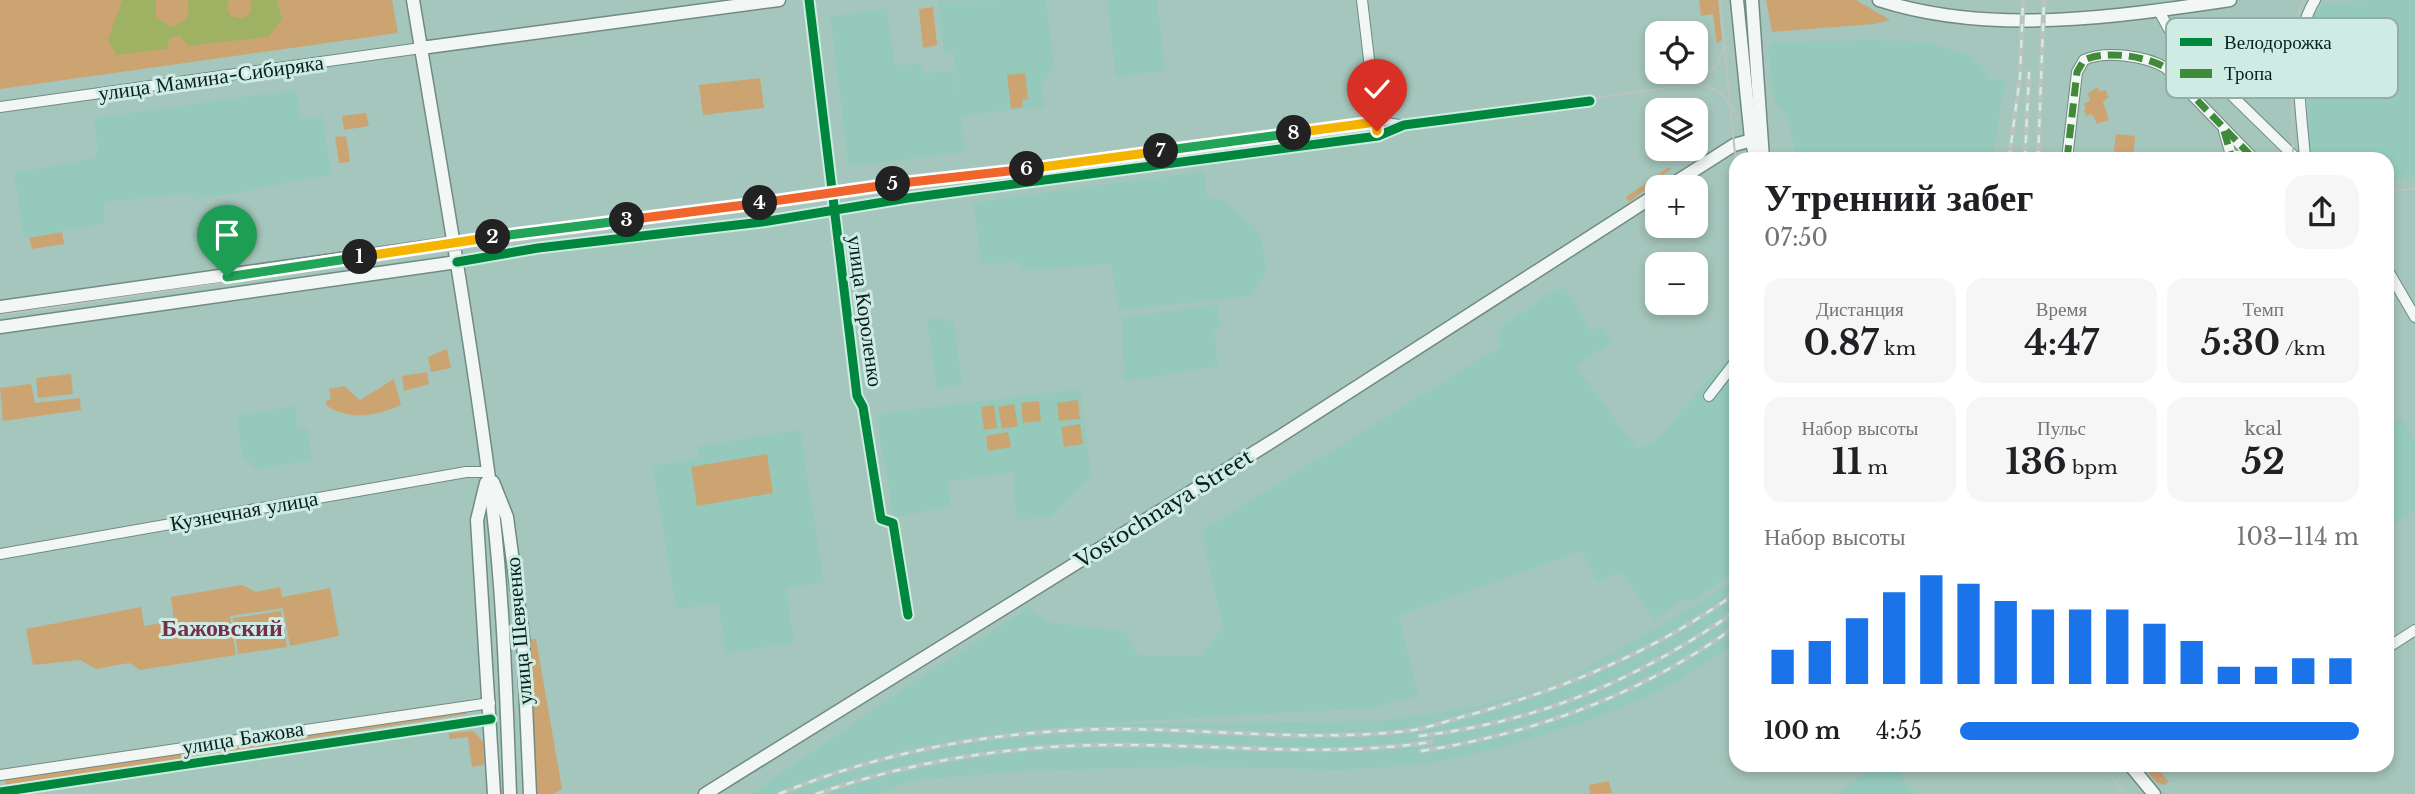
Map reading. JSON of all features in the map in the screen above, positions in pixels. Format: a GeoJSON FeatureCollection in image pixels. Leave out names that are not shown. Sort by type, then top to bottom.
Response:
{"type":"FeatureCollection","features":[{"type":"Feature","properties":{"kind":"main road"},"geometry":{"type":"LineString","coordinates":[[413,0],[489,472]]}},
{"type":"Feature","properties":{"kind":"main road"},"geometry":{"type":"LineString","coordinates":[[421,48],[779,0]]}},
{"type":"Feature","properties":{"kind":"main road"},"geometry":{"type":"LineString","coordinates":[[1737,0],[1761,152]]}},
{"type":"Feature","properties":{"kind":"main road"},"geometry":{"type":"LineString","coordinates":[[1752,0],[1756,152]]}},
{"type":"Feature","properties":{"kind":"main road"},"geometry":{"type":"LineString","coordinates":[[1879,0],[1925,12],[1969,17],[2067,19],[2157,5],[2230,0]]}},
{"type":"Feature","properties":{"kind":"main road"},"geometry":{"type":"LineString","coordinates":[[1687,175],[1719,154],[1757,138]]}},
{"type":"Feature","properties":{"kind":"main road"},"geometry":{"type":"LineString","coordinates":[[705,794],[1290,430],[1645,202]]}},
{"type":"Feature","properties":{"kind":"main road"},"geometry":{"type":"LineString","coordinates":[[0,307],[454,243]]}},
{"type":"Feature","properties":{"kind":"main road"},"geometry":{"type":"LineString","coordinates":[[0,327],[457,262]]}},
{"type":"Feature","properties":{"kind":"main road","name":"улица Шевченко"},"geometry":{"type":"LineString","coordinates":[[489,472],[503,633],[510,794]]}},
{"type":"Feature","properties":{"kind":"main road","name":"улица Шевченко"},"geometry":{"type":"LineString","coordinates":[[489,472],[477,520],[494,794]]}},
{"type":"Feature","properties":{"kind":"main road","name":"улица Шевченко"},"geometry":{"type":"LineString","coordinates":[[489,472],[508,517],[523,637],[530,794]]}},
{"type":"Feature","properties":{"kind":"main road"},"geometry":{"type":"LineString","coordinates":[[2136,772],[2154,794]]}},
{"type":"Feature","properties":{"kind":"street","name":"улица Короленко"},"geometry":{"type":"LineString","coordinates":[[809,0],[857,396],[863,407],[881,519],[893,523],[908,615]]}},
{"type":"Feature","properties":{"kind":"street"},"geometry":{"type":"LineString","coordinates":[[1362,0],[1378,136]]}},
{"type":"Feature","properties":{"kind":"street"},"geometry":{"type":"LineString","coordinates":[[2305,18],[2315,0]]}},
{"type":"Feature","properties":{"kind":"street"},"geometry":{"type":"LineString","coordinates":[[2157,5],[2166,22]]}},
{"type":"Feature","properties":{"kind":"street","name":"улица Мамина-Сибиряка"},"geometry":{"type":"LineString","coordinates":[[0,107],[421,48]]}},
{"type":"Feature","properties":{"kind":"street"},"geometry":{"type":"LineString","coordinates":[[2068,152],[2079,65],[2090,57],[2135,58],[2158,63],[2166,69]]}},
{"type":"Feature","properties":{"kind":"street"},"geometry":{"type":"LineString","coordinates":[[2196,98],[2247,152]]}},
{"type":"Feature","properties":{"kind":"street"},"geometry":{"type":"LineString","coordinates":[[2231,98],[2283,152]]}},
{"type":"Feature","properties":{"kind":"street"},"geometry":{"type":"LineString","coordinates":[[2302,98],[2305,152]]}},
{"type":"Feature","properties":{"kind":"street"},"geometry":{"type":"LineString","coordinates":[[454,243],[1376,122],[1404,125],[1590,100]]}},
{"type":"Feature","properties":{"kind":"street"},"geometry":{"type":"LineString","coordinates":[[457,262],[538,248],[1378,136],[1404,125]]}},
{"type":"Feature","properties":{"kind":"street"},"geometry":{"type":"LineString","coordinates":[[2394,281],[2415,317]]}},
{"type":"Feature","properties":{"kind":"street"},"geometry":{"type":"LineString","coordinates":[[1709,396],[1729,370]]}},
{"type":"Feature","properties":{"kind":"street","name":"Кузнечная улица"},"geometry":{"type":"LineString","coordinates":[[0,554],[466,472],[489,472]]}},
{"type":"Feature","properties":{"kind":"street"},"geometry":{"type":"LineString","coordinates":[[2394,644],[2415,630]]}},
{"type":"Feature","properties":{"kind":"street"},"geometry":{"type":"LineString","coordinates":[[0,775],[490,703]]}},
{"type":"Feature","properties":{"kind":"street","name":"улица Бажова"},"geometry":{"type":"LineString","coordinates":[[0,792],[491,719]]}},
{"type":"Feature","properties":{"kind":"shaded area"},"geometry":{"type":"Polygon","coordinates":[[[0,0],[392,0],[398,33],[0,89],[0,0]]]}},
{"type":"Feature","properties":{"kind":"shaded area"},"geometry":{"type":"Polygon","coordinates":[[[122,0],[156,0],[156,17],[171,27],[186,20],[189,10],[187,0],[229,0],[227,8],[231,16],[243,19],[250,13],[251,0],[277,0],[282,19],[268,37],[188,46],[180,36],[171,37],[166,49],[116,55],[108,40],[122,0]]]}},
{"type":"Feature","properties":{"kind":"shaded area"},"geometry":{"type":"Polygon","coordinates":[[[1046,0],[1054,66],[1042,84],[1044,107],[961,115],[954,52],[944,53],[938,1],[1046,0]]]}},
{"type":"Feature","properties":{"kind":"shaded area"},"geometry":{"type":"Polygon","coordinates":[[[1107,0],[1157,0],[1165,71],[1116,77],[1107,0]]]}},
{"type":"Feature","properties":{"kind":"shaded area"},"geometry":{"type":"Polygon","coordinates":[[[1699,0],[1718,0],[1722,40],[1717,44],[1713,14],[1701,16],[1699,0]]]}},
{"type":"Feature","properties":{"kind":"shaded area"},"geometry":{"type":"Polygon","coordinates":[[[1766,0],[1856,0],[1890,20],[1874,24],[1772,32],[1766,0]]]}},
{"type":"Feature","properties":{"kind":"shaded area"},"geometry":{"type":"Polygon","coordinates":[[[2415,0],[2415,175],[2394,179],[2394,152],[2309,151],[2308,98],[2398,98],[2398,18],[2312,18],[2323,4],[2415,0]]]}},
{"type":"Feature","properties":{"kind":"shaded area"},"geometry":{"type":"Polygon","coordinates":[[[933,7],[937,45],[923,48],[919,9],[933,7]]]}},
{"type":"Feature","properties":{"kind":"shaded area"},"geometry":{"type":"Polygon","coordinates":[[[887,8],[895,65],[922,64],[924,73],[955,71],[965,152],[849,167],[830,16],[887,8]]]}},
{"type":"Feature","properties":{"kind":"shaded area"},"geometry":{"type":"Polygon","coordinates":[[[1773,42],[1927,42],[1971,56],[1987,72],[1985,78],[2005,80],[1994,152],[1796,152],[1788,119],[1774,101],[1768,48],[1773,42]]]}},
{"type":"Feature","properties":{"kind":"shaded area"},"geometry":{"type":"Polygon","coordinates":[[[1025,73],[1028,99],[1022,100],[1023,107],[1011,109],[1007,75],[1025,73]]]}},
{"type":"Feature","properties":{"kind":"shaded area"},"geometry":{"type":"Polygon","coordinates":[[[760,78],[764,108],[703,115],[699,85],[760,78]]]}},
{"type":"Feature","properties":{"kind":"shaded area"},"geometry":{"type":"Polygon","coordinates":[[[2098,87],[2100,92],[2106,90],[2108,97],[2103,102],[2109,120],[2097,124],[2092,114],[2086,116],[2084,103],[2090,101],[2088,93],[2098,87]]]}},
{"type":"Feature","properties":{"kind":"shaded area"},"geometry":{"type":"Polygon","coordinates":[[[296,90],[301,119],[322,116],[332,175],[193,200],[191,193],[105,202],[104,224],[24,238],[14,173],[95,158],[98,147],[94,118],[296,90]]]}},
{"type":"Feature","properties":{"kind":"shaded area"},"geometry":{"type":"Polygon","coordinates":[[[366,113],[369,126],[344,130],[342,116],[366,113]]]}},
{"type":"Feature","properties":{"kind":"shaded area"},"geometry":{"type":"Polygon","coordinates":[[[2116,134],[2135,136],[2134,152],[2114,152],[2116,134]]]}},
{"type":"Feature","properties":{"kind":"shaded area"},"geometry":{"type":"Polygon","coordinates":[[[346,136],[350,162],[339,163],[335,137],[346,136]]]}},
{"type":"Feature","properties":{"kind":"shaded area"},"geometry":{"type":"Polygon","coordinates":[[[1669,167],[1671,169],[1663,175],[1658,175],[1669,167]]]}},
{"type":"Feature","properties":{"kind":"shaded area"},"geometry":{"type":"Polygon","coordinates":[[[1204,171],[1207,197],[1224,201],[1259,231],[1267,270],[1252,296],[1119,310],[1111,264],[1022,271],[1018,262],[981,264],[973,203],[1204,171]]]}},
{"type":"Feature","properties":{"kind":"shaded area"},"geometry":{"type":"Polygon","coordinates":[[[1645,184],[1645,189],[1629,202],[1626,197],[1645,184]]]}},
{"type":"Feature","properties":{"kind":"shaded area"},"geometry":{"type":"Polygon","coordinates":[[[62,232],[64,244],[32,249],[29,238],[62,232]]]}},
{"type":"Feature","properties":{"kind":"shaded area"},"geometry":{"type":"Polygon","coordinates":[[[1563,285],[1591,331],[1602,326],[1612,342],[1576,366],[1637,449],[1659,438],[1729,355],[1729,574],[1695,600],[1680,601],[1655,621],[1622,572],[1597,582],[1582,551],[1398,616],[1419,696],[1371,708],[1070,725],[1377,721],[1480,706],[1561,683],[1713,595],[1729,582],[1729,647],[1664,689],[1583,723],[1491,750],[1426,764],[1342,770],[1192,766],[1025,771],[914,780],[875,794],[752,794],[884,702],[1028,608],[1046,622],[1125,631],[1138,655],[1201,656],[1223,627],[1201,531],[1501,346],[1499,334],[1503,325],[1563,285]]]}},
{"type":"Feature","properties":{"kind":"shaded area"},"geometry":{"type":"Polygon","coordinates":[[[1217,304],[1220,328],[1214,330],[1218,366],[1124,381],[1122,318],[1217,304]]]}},
{"type":"Feature","properties":{"kind":"shaded area"},"geometry":{"type":"Polygon","coordinates":[[[948,318],[945,322],[954,321],[962,385],[937,388],[927,319],[948,318]]]}},
{"type":"Feature","properties":{"kind":"shaded area"},"geometry":{"type":"Polygon","coordinates":[[[447,349],[451,368],[431,372],[428,357],[447,349]]]}},
{"type":"Feature","properties":{"kind":"shaded area"},"geometry":{"type":"Polygon","coordinates":[[[427,372],[429,384],[404,391],[402,376],[427,372]]]}},
{"type":"Feature","properties":{"kind":"shaded area"},"geometry":{"type":"Polygon","coordinates":[[[71,374],[73,394],[38,398],[36,378],[71,374]]]}},
{"type":"Feature","properties":{"kind":"shaded area"},"geometry":{"type":"Polygon","coordinates":[[[394,379],[401,405],[392,409],[354,415],[327,406],[326,401],[331,399],[329,389],[344,386],[360,400],[394,379]]]}},
{"type":"Feature","properties":{"kind":"shaded area"},"geometry":{"type":"Polygon","coordinates":[[[31,384],[35,403],[80,398],[81,410],[3,421],[0,388],[31,384]]]}},
{"type":"Feature","properties":{"kind":"shaded area"},"geometry":{"type":"Polygon","coordinates":[[[1080,389],[1091,476],[1049,518],[1016,519],[1013,472],[947,482],[951,507],[894,517],[876,414],[1080,389]]]}},
{"type":"Feature","properties":{"kind":"shaded area"},"geometry":{"type":"Polygon","coordinates":[[[1078,400],[1080,419],[1059,421],[1057,403],[1078,400]]]}},
{"type":"Feature","properties":{"kind":"shaded area"},"geometry":{"type":"Polygon","coordinates":[[[1039,401],[1041,421],[1023,423],[1021,403],[1039,401]]]}},
{"type":"Feature","properties":{"kind":"shaded area"},"geometry":{"type":"Polygon","coordinates":[[[1014,404],[1018,426],[1002,429],[998,407],[1014,404]]]}},
{"type":"Feature","properties":{"kind":"shaded area"},"geometry":{"type":"Polygon","coordinates":[[[994,405],[997,428],[984,430],[981,407],[994,405]]]}},
{"type":"Feature","properties":{"kind":"shaded area"},"geometry":{"type":"Polygon","coordinates":[[[295,406],[298,429],[307,428],[312,460],[256,469],[243,457],[237,416],[295,406]]]}},
{"type":"Feature","properties":{"kind":"shaded area"},"geometry":{"type":"Polygon","coordinates":[[[2402,418],[2415,441],[2415,511],[2394,524],[2394,423],[2402,418]]]}},
{"type":"Feature","properties":{"kind":"shaded area"},"geometry":{"type":"Polygon","coordinates":[[[1080,424],[1083,444],[1064,447],[1061,427],[1080,424]]]}},
{"type":"Feature","properties":{"kind":"shaded area"},"geometry":{"type":"Polygon","coordinates":[[[800,430],[824,582],[786,588],[794,643],[726,653],[718,603],[676,609],[653,466],[699,459],[697,446],[800,430]]]}},
{"type":"Feature","properties":{"kind":"shaded area"},"geometry":{"type":"Polygon","coordinates":[[[1008,432],[1011,447],[988,451],[986,436],[1008,432]]]}},
{"type":"Feature","properties":{"kind":"shaded area"},"geometry":{"type":"Polygon","coordinates":[[[767,454],[773,493],[697,506],[691,467],[767,454]]]}},
{"type":"Feature","properties":{"kind":"shaded area"},"geometry":{"type":"Polygon","coordinates":[[[242,585],[256,592],[280,587],[282,597],[330,588],[339,636],[290,646],[283,608],[230,616],[236,655],[140,670],[129,663],[96,669],[80,660],[33,665],[26,629],[141,607],[144,626],[174,621],[171,597],[242,585]]]}},
{"type":"Feature","properties":{"kind":"shaded area"},"geometry":{"type":"Polygon","coordinates":[[[281,611],[287,647],[238,654],[233,618],[281,611]]]}},
{"type":"Feature","properties":{"kind":"shaded area"},"geometry":{"type":"Polygon","coordinates":[[[536,639],[562,789],[553,794],[536,794],[527,640],[536,639]]]}},
{"type":"Feature","properties":{"kind":"shaded area"},"geometry":{"type":"Polygon","coordinates":[[[467,708],[467,714],[6,786],[5,779],[467,708]]]}},
{"type":"Feature","properties":{"kind":"shaded area"},"geometry":{"type":"Polygon","coordinates":[[[473,731],[483,741],[484,765],[472,767],[468,737],[449,739],[449,733],[473,731]]]}},
{"type":"Feature","properties":{"kind":"shaded area"},"geometry":{"type":"Polygon","coordinates":[[[1865,772],[1898,772],[1915,794],[1838,794],[1865,772]]]}},
{"type":"Feature","properties":{"kind":"shaded area"},"geometry":{"type":"Polygon","coordinates":[[[2148,772],[2161,772],[2169,782],[2164,785],[2157,783],[2148,772]]]}},
{"type":"Feature","properties":{"kind":"shaded area"},"geometry":{"type":"Polygon","coordinates":[[[1609,781],[1612,793],[1590,794],[1589,785],[1609,781]]]}},
{"type":"Feature","properties":{"kind":"tram line"},"geometry":{"type":"LineString","coordinates":[[1720,0],[1735,152]]}},
{"type":"Feature","properties":{"kind":"tram line"},"geometry":{"type":"LineString","coordinates":[[2297,18],[2303,0]]}},
{"type":"Feature","properties":{"kind":"tram line"},"geometry":{"type":"LineString","coordinates":[[1690,85],[1716,66],[1725,46]]}},
{"type":"Feature","properties":{"kind":"tram line"},"geometry":{"type":"LineString","coordinates":[[0,315],[433,253],[1690,85],[1707,86],[1720,93],[1738,120]]}},
{"type":"Feature","properties":{"kind":"tram line"},"geometry":{"type":"LineString","coordinates":[[2292,98],[2293,152]]}},
{"type":"Feature","properties":{"kind":"tram line"},"geometry":{"type":"LineString","coordinates":[[2394,190],[2415,189]]}},
{"type":"Feature","properties":{"kind":"tram line"},"geometry":{"type":"LineString","coordinates":[[2107,772],[2126,794]]}},
{"type":"Feature","properties":{"kind":"railway"},"geometry":{"type":"LineString","coordinates":[[2010,152],[2020,77],[2023,0]]}},
{"type":"Feature","properties":{"kind":"railway"},"geometry":{"type":"LineString","coordinates":[[2038,152],[2044,0]]}},
{"type":"Feature","properties":{"kind":"railway"},"geometry":{"type":"LineString","coordinates":[[2025,152],[2029,72]]}},
{"type":"Feature","properties":{"kind":"railway"},"geometry":{"type":"LineString","coordinates":[[779,794],[860,765],[902,754],[1029,733],[1115,729],[1333,735],[1423,728],[1543,692],[1610,665],[1674,633],[1729,598]]}},
{"type":"Feature","properties":{"kind":"railway"},"geometry":{"type":"LineString","coordinates":[[1419,736],[1506,720],[1586,694],[1661,658],[1729,616]]}},
{"type":"Feature","properties":{"kind":"railway"},"geometry":{"type":"LineString","coordinates":[[1421,751],[1505,734],[1586,708],[1663,672],[1729,631]]}},
{"type":"Feature","properties":{"kind":"railway"},"geometry":{"type":"LineString","coordinates":[[816,794],[925,764],[1037,748],[1153,745],[1312,750],[1392,747],[1431,742]]}},
{"type":"Feature","properties":{"kind":"marked path"},"geometry":{"type":"LineString","coordinates":[[2068,152],[2077,72],[2084,60],[2103,55],[2126,56],[2148,60],[2166,68]]}},
{"type":"Feature","properties":{"kind":"marked path"},"geometry":{"type":"LineString","coordinates":[[2195,98],[2247,152]]}},
{"type":"Feature","properties":{"kind":"marked path"},"geometry":{"type":"LineString","coordinates":[[2224,131],[2230,152]]}},
{"type":"Feature","properties":{"kind":"cycle path"},"geometry":{"type":"LineString","coordinates":[[809,0],[857,396],[863,407],[881,519],[893,523],[908,615]]}},
{"type":"Feature","properties":{"kind":"cycle path"},"geometry":{"type":"LineString","coordinates":[[457,262],[538,248],[762,222],[908,198],[1378,136],[1404,125],[1590,101]]}},
{"type":"Feature","properties":{"kind":"cycle path"},"geometry":{"type":"LineString","coordinates":[[0,792],[491,719]]}},
{"type":"Feature","properties":{"kind":"district","name":"Бажовский"},"geometry":{"type":"Point","coordinates":[222,628]}},
{"type":"Feature","properties":{"kind":"route"},"geometry":{"type":"LineString","coordinates":[[227,277],[472,239],[1376,122],[1377,131]]}}]}
